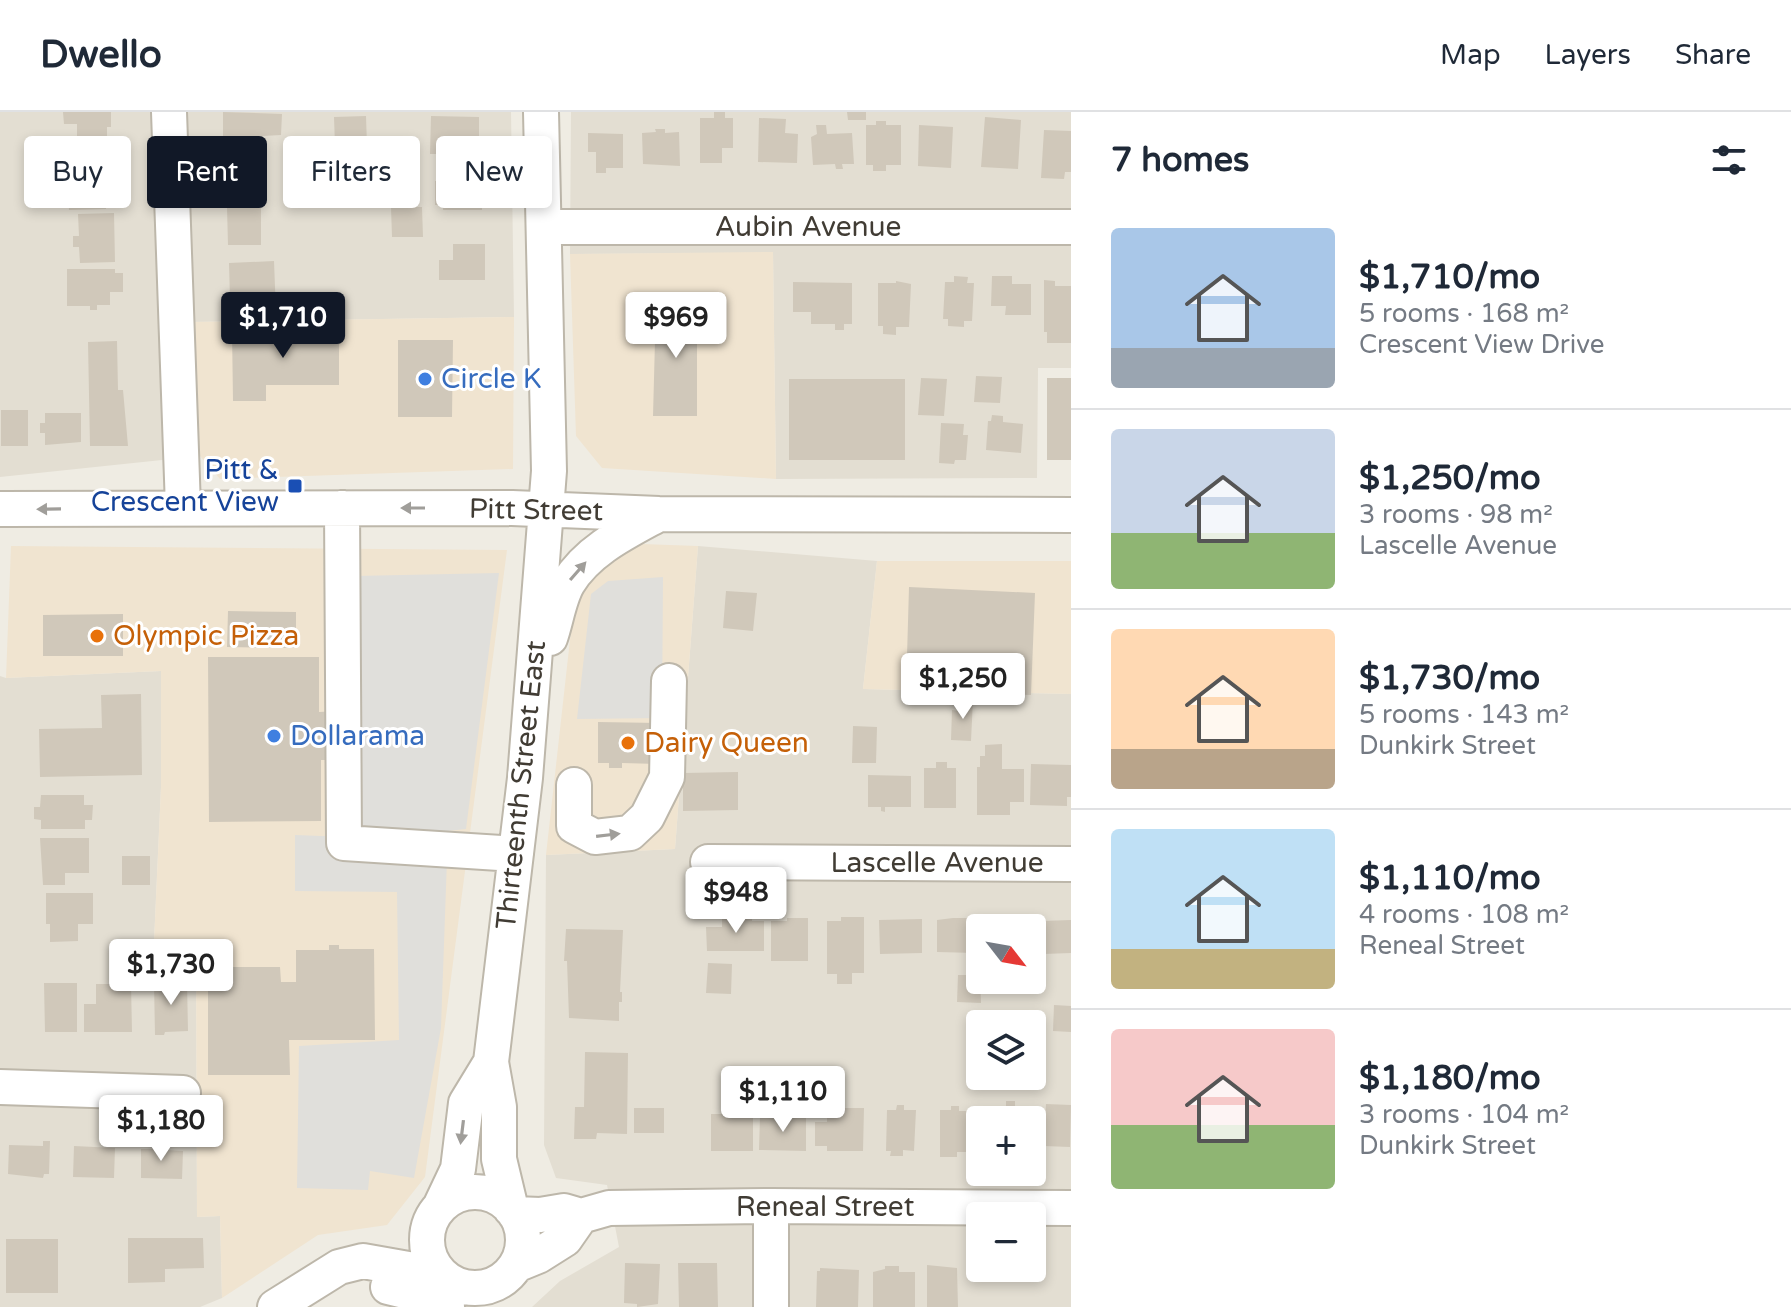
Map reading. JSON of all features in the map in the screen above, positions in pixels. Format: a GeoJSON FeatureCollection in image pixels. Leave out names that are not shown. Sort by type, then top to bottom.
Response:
{"type":"FeatureCollection","features":[{"type":"Feature","properties":{"kind":"street"},"geometry":{"type":"LineString","coordinates":[[169,112],[183,507]]}},
{"type":"Feature","properties":{"kind":"street","name":"Thirteenth Street East"},"geometry":{"type":"LineString","coordinates":[[513,1212],[499,1159],[499,1107],[491,1062],[533,696],[547,509],[549,448],[541,112]]}},
{"type":"Feature","properties":{"kind":"street","name":"Aubin Avenue"},"geometry":{"type":"LineString","coordinates":[[544,227],[1071,227]]}},
{"type":"Feature","properties":{"kind":"street"},"geometry":{"type":"LineString","coordinates":[[342,508],[344,843],[516,854]]}},
{"type":"Feature","properties":{"kind":"street","name":"Pitt Street"},"geometry":{"type":"LineString","coordinates":[[0,509],[547,509],[659,514],[1071,515]]}},
{"type":"Feature","properties":{"kind":"street"},"geometry":{"type":"LineString","coordinates":[[533,696],[567,584],[587,561],[611,541],[659,514]]}},
{"type":"Feature","properties":{"kind":"street"},"geometry":{"type":"LineString","coordinates":[[574,785],[574,826],[595,837],[630,833],[647,817],[667,777],[669,681]]}},
{"type":"Feature","properties":{"kind":"street","name":"Lascelle Avenue"},"geometry":{"type":"LineString","coordinates":[[708,862],[1071,864]]}},
{"type":"Feature","properties":{"kind":"street","name":"Thirteenth Street East"},"geometry":{"type":"LineString","coordinates":[[440,1207],[458,1169],[466,1103],[491,1062]]}},
{"type":"Feature","properties":{"kind":"street"},"geometry":{"type":"LineString","coordinates":[[0,1087],[183,1093]]}},
{"type":"Feature","properties":{"kind":"street"},"geometry":{"type":"LineString","coordinates":[[447,1292],[428,1244],[430,1224],[440,1207],[457,1196],[476,1192],[496,1197],[513,1212],[523,1236],[503,1284]]}},
{"type":"Feature","properties":{"kind":"street"},"geometry":{"type":"LineString","coordinates":[[771,1206],[771,1307]]}},
{"type":"Feature","properties":{"kind":"street","name":"Reneal Street"},"geometry":{"type":"LineString","coordinates":[[513,1212],[540,1215],[564,1211],[581,1216],[609,1208],[1071,1208]]}},
{"type":"Feature","properties":{"kind":"street"},"geometry":{"type":"LineString","coordinates":[[275,1307],[339,1267],[363,1261],[447,1292],[503,1284],[565,1239],[581,1216]]}},
{"type":"Feature","properties":{"kind":"shaded area"},"geometry":{"type":"Polygon","coordinates":[[[0,112],[511,112],[511,136],[436,136],[436,208],[512,208],[514,317],[190,322],[200,456],[0,477],[0,112]]]}},
{"type":"Feature","properties":{"kind":"shaded area"},"geometry":{"type":"Polygon","coordinates":[[[571,112],[1071,112],[1071,368],[1038,368],[1037,478],[776,479],[773,253],[570,254],[571,112]]]}},
{"type":"Feature","properties":{"kind":"shaded area"},"geometry":{"type":"Polygon","coordinates":[[[773,252],[776,479],[602,468],[576,436],[570,254],[773,252]]]}},
{"type":"Feature","properties":{"kind":"shaded area"},"geometry":{"type":"Polygon","coordinates":[[[514,317],[513,469],[220,479],[200,456],[190,322],[514,317]]]}},
{"type":"Feature","properties":{"kind":"shaded area"},"geometry":{"type":"Polygon","coordinates":[[[613,543],[698,546],[675,849],[546,855],[577,577],[613,543]]]}},
{"type":"Feature","properties":{"kind":"shaded area"},"geometry":{"type":"Polygon","coordinates":[[[11,546],[507,550],[425,1177],[387,1225],[318,1235],[222,1298],[220,1216],[197,1217],[196,945],[154,942],[161,787],[161,671],[6,678],[11,546]]]}},
{"type":"Feature","properties":{"kind":"shaded area"},"geometry":{"type":"Polygon","coordinates":[[[698,546],[877,561],[863,689],[1071,694],[1071,1307],[532,1307],[560,1281],[619,1247],[607,1185],[556,1178],[544,1145],[546,855],[675,849],[698,546]]]}},
{"type":"Feature","properties":{"kind":"shaded area"},"geometry":{"type":"Polygon","coordinates":[[[877,561],[1071,561],[1071,694],[863,689],[877,561]]]}},
{"type":"Feature","properties":{"kind":"shaded area"},"geometry":{"type":"Polygon","coordinates":[[[499,573],[466,829],[448,831],[441,1028],[414,1178],[370,1171],[368,1190],[297,1188],[299,1046],[399,1040],[397,892],[295,891],[295,835],[348,837],[354,576],[499,573]]]}},
{"type":"Feature","properties":{"kind":"shaded area"},"geometry":{"type":"Polygon","coordinates":[[[663,577],[662,718],[577,719],[591,594],[608,581],[663,577]]]}},
{"type":"Feature","properties":{"kind":"shaded area"},"geometry":{"type":"Polygon","coordinates":[[[161,671],[161,787],[154,942],[196,945],[197,1217],[220,1216],[222,1298],[200,1307],[0,1307],[0,676],[161,671]]]}},
{"type":"Feature","properties":{"kind":"building"},"geometry":{"type":"Polygon","coordinates":[[[63,112],[111,112],[111,127],[107,127],[107,136],[77,136],[77,124],[64,124],[63,112]]]}},
{"type":"Feature","properties":{"kind":"building"},"geometry":{"type":"Polygon","coordinates":[[[223,112],[282,114],[281,135],[223,136],[223,112]]]}},
{"type":"Feature","properties":{"kind":"building"},"geometry":{"type":"Polygon","coordinates":[[[714,112],[725,112],[725,118],[733,118],[733,148],[722,148],[722,163],[700,163],[700,118],[714,118],[714,112]]]}},
{"type":"Feature","properties":{"kind":"building"},"geometry":{"type":"Polygon","coordinates":[[[847,112],[866,112],[866,120],[848,120],[847,112]]]}},
{"type":"Feature","properties":{"kind":"building"},"geometry":{"type":"Polygon","coordinates":[[[366,116],[367,136],[335,136],[334,117],[366,116]]]}},
{"type":"Feature","properties":{"kind":"building"},"geometry":{"type":"Polygon","coordinates":[[[431,116],[479,117],[479,136],[436,136],[436,154],[430,154],[431,116]]]}},
{"type":"Feature","properties":{"kind":"building"},"geometry":{"type":"Polygon","coordinates":[[[985,117],[1021,120],[1018,169],[981,167],[985,117]]]}},
{"type":"Feature","properties":{"kind":"building"},"geometry":{"type":"Polygon","coordinates":[[[759,118],[786,119],[785,133],[798,134],[797,163],[758,162],[759,118]]]}},
{"type":"Feature","properties":{"kind":"building"},"geometry":{"type":"Polygon","coordinates":[[[876,121],[901,125],[901,165],[886,165],[886,171],[873,171],[873,165],[866,165],[866,125],[876,125],[876,121]]]}},
{"type":"Feature","properties":{"kind":"building"},"geometry":{"type":"Polygon","coordinates":[[[816,125],[826,125],[827,134],[852,133],[854,164],[842,164],[843,169],[836,169],[835,164],[813,165],[811,137],[817,134],[816,125]]]}},
{"type":"Feature","properties":{"kind":"building"},"geometry":{"type":"Polygon","coordinates":[[[919,125],[953,127],[951,168],[918,166],[919,125]]]}},
{"type":"Feature","properties":{"kind":"building"},"geometry":{"type":"Polygon","coordinates":[[[655,129],[665,129],[665,133],[679,132],[680,166],[643,164],[642,133],[656,132],[655,129]]]}},
{"type":"Feature","properties":{"kind":"building"},"geometry":{"type":"Polygon","coordinates":[[[1044,130],[1071,131],[1071,172],[1065,172],[1064,179],[1041,178],[1044,130]]]}},
{"type":"Feature","properties":{"kind":"building"},"geometry":{"type":"Polygon","coordinates":[[[588,133],[623,134],[623,168],[606,168],[606,173],[596,173],[596,152],[588,152],[588,133]]]}},
{"type":"Feature","properties":{"kind":"building"},"geometry":{"type":"Polygon","coordinates":[[[422,207],[423,237],[392,237],[391,208],[422,207]]]}},
{"type":"Feature","properties":{"kind":"building"},"geometry":{"type":"Polygon","coordinates":[[[69,208],[106,208],[106,209],[69,208]]]}},
{"type":"Feature","properties":{"kind":"building"},"geometry":{"type":"Polygon","coordinates":[[[227,208],[261,208],[261,245],[228,245],[227,208]]]}},
{"type":"Feature","properties":{"kind":"building"},"geometry":{"type":"Polygon","coordinates":[[[443,208],[482,208],[482,210],[443,208]]]}},
{"type":"Feature","properties":{"kind":"building"},"geometry":{"type":"Polygon","coordinates":[[[114,213],[115,262],[80,263],[79,247],[73,247],[73,236],[79,236],[78,214],[114,213]]]}},
{"type":"Feature","properties":{"kind":"building"},"geometry":{"type":"Polygon","coordinates":[[[453,244],[485,244],[485,280],[439,280],[439,260],[453,260],[453,244]]]}},
{"type":"Feature","properties":{"kind":"building"},"geometry":{"type":"Polygon","coordinates":[[[274,261],[276,313],[238,315],[237,299],[230,299],[229,263],[274,261]]]}},
{"type":"Feature","properties":{"kind":"building"},"geometry":{"type":"Polygon","coordinates":[[[67,269],[115,269],[115,273],[123,273],[123,292],[110,292],[110,305],[97,305],[97,310],[90,310],[90,306],[67,306],[67,269]]]}},
{"type":"Feature","properties":{"kind":"building"},"geometry":{"type":"Polygon","coordinates":[[[954,276],[968,277],[967,283],[974,283],[972,321],[964,321],[964,327],[948,326],[948,319],[943,319],[945,282],[954,282],[954,276]]]}},
{"type":"Feature","properties":{"kind":"building"},"geometry":{"type":"Polygon","coordinates":[[[992,276],[1012,276],[1012,284],[1031,284],[1031,315],[1005,315],[1006,306],[991,306],[992,276]]]}},
{"type":"Feature","properties":{"kind":"building"},"geometry":{"type":"Polygon","coordinates":[[[1044,280],[1055,281],[1055,286],[1071,286],[1071,343],[1047,343],[1047,332],[1044,332],[1044,280]]]}},
{"type":"Feature","properties":{"kind":"building"},"geometry":{"type":"Polygon","coordinates":[[[896,281],[911,284],[909,327],[896,327],[896,335],[883,334],[883,326],[878,326],[878,283],[896,281]]]}},
{"type":"Feature","properties":{"kind":"building"},"geometry":{"type":"Polygon","coordinates":[[[793,282],[852,283],[852,324],[844,324],[844,330],[835,330],[835,324],[811,324],[811,312],[793,312],[793,282]]]}},
{"type":"Feature","properties":{"kind":"building"},"geometry":{"type":"Polygon","coordinates":[[[656,303],[697,303],[697,416],[653,416],[656,303]]]}},
{"type":"Feature","properties":{"kind":"building"},"geometry":{"type":"Polygon","coordinates":[[[339,329],[339,385],[266,385],[266,401],[233,401],[232,330],[339,329]]]}},
{"type":"Feature","properties":{"kind":"building","name":"Circle K"},"geometry":{"type":"Polygon","coordinates":[[[398,340],[453,340],[452,417],[398,417],[398,340]]]}},
{"type":"Feature","properties":{"kind":"building"},"geometry":{"type":"Polygon","coordinates":[[[117,341],[118,390],[123,390],[128,446],[90,446],[88,342],[117,341]]]}},
{"type":"Feature","properties":{"kind":"building"},"geometry":{"type":"Polygon","coordinates":[[[976,376],[1002,377],[1000,403],[974,402],[976,376]]]}},
{"type":"Feature","properties":{"kind":"building"},"geometry":{"type":"Polygon","coordinates":[[[921,378],[947,379],[944,416],[918,415],[921,378]]]}},
{"type":"Feature","properties":{"kind":"building"},"geometry":{"type":"Polygon","coordinates":[[[1047,378],[1071,378],[1071,460],[1047,460],[1047,378]]]}},
{"type":"Feature","properties":{"kind":"building"},"geometry":{"type":"Polygon","coordinates":[[[789,379],[905,379],[905,460],[789,460],[789,379]]]}},
{"type":"Feature","properties":{"kind":"building"},"geometry":{"type":"Polygon","coordinates":[[[1,410],[28,410],[28,446],[1,446],[1,410]]]}},
{"type":"Feature","properties":{"kind":"building"},"geometry":{"type":"Polygon","coordinates":[[[45,413],[81,413],[81,442],[45,445],[45,433],[40,433],[40,423],[45,423],[45,413]]]}},
{"type":"Feature","properties":{"kind":"building"},"geometry":{"type":"Polygon","coordinates":[[[992,415],[1003,416],[1003,422],[1023,424],[1021,453],[986,450],[988,421],[991,421],[992,415]]]}},
{"type":"Feature","properties":{"kind":"building"},"geometry":{"type":"Polygon","coordinates":[[[941,423],[964,424],[963,435],[968,435],[966,460],[955,460],[954,464],[939,463],[941,423]]]}},
{"type":"Feature","properties":{"kind":"building"},"geometry":{"type":"Polygon","coordinates":[[[909,587],[1035,593],[1031,695],[906,691],[909,587]]]}},
{"type":"Feature","properties":{"kind":"building"},"geometry":{"type":"Polygon","coordinates":[[[726,591],[757,593],[753,631],[723,628],[726,591]]]}},
{"type":"Feature","properties":{"kind":"building"},"geometry":{"type":"Polygon","coordinates":[[[228,611],[296,612],[296,648],[227,647],[228,611]]]}},
{"type":"Feature","properties":{"kind":"building"},"geometry":{"type":"Polygon","coordinates":[[[123,614],[123,656],[43,656],[43,615],[123,614]]]}},
{"type":"Feature","properties":{"kind":"building","name":"Dollarama"},"geometry":{"type":"Polygon","coordinates":[[[208,657],[319,657],[319,712],[338,711],[338,760],[321,760],[321,821],[209,822],[208,657]]]}},
{"type":"Feature","properties":{"kind":"building"},"geometry":{"type":"Polygon","coordinates":[[[141,694],[142,775],[40,777],[39,729],[102,728],[101,695],[141,694]]]}},
{"type":"Feature","properties":{"kind":"building"},"geometry":{"type":"Polygon","coordinates":[[[959,699],[973,699],[971,741],[951,740],[952,710],[959,711],[959,699]]]}},
{"type":"Feature","properties":{"kind":"building","name":"Dairy Queen"},"geometry":{"type":"Polygon","coordinates":[[[598,722],[659,723],[658,764],[622,763],[622,768],[609,768],[609,763],[598,763],[598,722]]]}},
{"type":"Feature","properties":{"kind":"building"},"geometry":{"type":"Polygon","coordinates":[[[853,726],[877,727],[876,763],[852,763],[853,726]]]}},
{"type":"Feature","properties":{"kind":"building"},"geometry":{"type":"Polygon","coordinates":[[[1002,744],[1002,769],[1024,769],[1024,802],[1010,802],[1010,815],[977,815],[977,767],[980,767],[980,756],[985,756],[985,745],[1002,744]]]}},
{"type":"Feature","properties":{"kind":"building"},"geometry":{"type":"Polygon","coordinates":[[[936,762],[947,762],[947,768],[956,768],[956,808],[924,808],[924,768],[936,768],[936,762]]]}},
{"type":"Feature","properties":{"kind":"building"},"geometry":{"type":"Polygon","coordinates":[[[1031,764],[1071,765],[1071,797],[1067,797],[1067,806],[1030,805],[1031,764]]]}},
{"type":"Feature","properties":{"kind":"building"},"geometry":{"type":"Polygon","coordinates":[[[738,772],[738,810],[683,811],[683,773],[738,772]]]}},
{"type":"Feature","properties":{"kind":"building"},"geometry":{"type":"Polygon","coordinates":[[[868,775],[911,776],[911,807],[885,807],[885,812],[881,811],[881,807],[868,807],[868,775]]]}},
{"type":"Feature","properties":{"kind":"building"},"geometry":{"type":"Polygon","coordinates":[[[41,795],[84,795],[84,805],[93,805],[92,820],[85,820],[85,829],[41,829],[41,820],[34,819],[34,807],[40,807],[41,795]]]}},
{"type":"Feature","properties":{"kind":"building"},"geometry":{"type":"Polygon","coordinates":[[[40,838],[89,838],[89,873],[65,873],[65,885],[43,885],[40,838]]]}},
{"type":"Feature","properties":{"kind":"building"},"geometry":{"type":"Polygon","coordinates":[[[122,856],[150,856],[150,885],[122,885],[122,856]]]}},
{"type":"Feature","properties":{"kind":"building"},"geometry":{"type":"Polygon","coordinates":[[[46,893],[93,893],[93,924],[78,924],[78,941],[50,942],[50,924],[46,924],[46,893]]]}},
{"type":"Feature","properties":{"kind":"building"},"geometry":{"type":"Polygon","coordinates":[[[722,917],[752,917],[752,921],[764,921],[764,951],[707,951],[706,927],[722,927],[722,917]]]}},
{"type":"Feature","properties":{"kind":"building"},"geometry":{"type":"Polygon","coordinates":[[[841,917],[864,917],[864,973],[852,973],[852,984],[837,984],[837,974],[827,974],[827,921],[841,921],[841,917]]]}},
{"type":"Feature","properties":{"kind":"building"},"geometry":{"type":"Polygon","coordinates":[[[787,918],[808,918],[808,961],[771,961],[771,921],[787,921],[787,918]]]}},
{"type":"Feature","properties":{"kind":"building"},"geometry":{"type":"Polygon","coordinates":[[[966,918],[966,953],[937,952],[937,920],[966,918]]]}},
{"type":"Feature","properties":{"kind":"building"},"geometry":{"type":"Polygon","coordinates":[[[922,919],[922,953],[880,954],[879,920],[922,919]]]}},
{"type":"Feature","properties":{"kind":"building"},"geometry":{"type":"Polygon","coordinates":[[[1071,920],[1071,953],[1046,954],[1046,921],[1071,920]]]}},
{"type":"Feature","properties":{"kind":"building"},"geometry":{"type":"Polygon","coordinates":[[[566,929],[623,930],[619,1021],[569,1018],[567,961],[564,961],[566,929]]]}},
{"type":"Feature","properties":{"kind":"building"},"geometry":{"type":"Polygon","coordinates":[[[329,945],[339,945],[339,949],[374,949],[375,1040],[289,1040],[290,1075],[208,1075],[208,967],[280,967],[281,982],[296,982],[296,950],[329,950],[329,945]]]}},
{"type":"Feature","properties":{"kind":"building"},"geometry":{"type":"Polygon","coordinates":[[[708,963],[732,964],[731,994],[706,993],[708,963]]]}},
{"type":"Feature","properties":{"kind":"building"},"geometry":{"type":"Polygon","coordinates":[[[958,975],[966,975],[966,994],[981,994],[981,1003],[957,1002],[958,975]]]}},
{"type":"Feature","properties":{"kind":"building"},"geometry":{"type":"Polygon","coordinates":[[[154,982],[187,982],[188,1031],[155,1035],[154,982]]]}},
{"type":"Feature","properties":{"kind":"building"},"geometry":{"type":"Polygon","coordinates":[[[44,983],[77,983],[77,1032],[45,1032],[44,983]]]}},
{"type":"Feature","properties":{"kind":"building"},"geometry":{"type":"Polygon","coordinates":[[[96,984],[131,984],[132,1032],[84,1032],[84,1004],[96,1004],[96,984]]]}},
{"type":"Feature","properties":{"kind":"building"},"geometry":{"type":"Polygon","coordinates":[[[1054,1005],[1071,1006],[1071,1032],[1053,1031],[1054,1005]]]}},
{"type":"Feature","properties":{"kind":"building"},"geometry":{"type":"Polygon","coordinates":[[[585,1052],[628,1053],[627,1134],[597,1133],[596,1139],[574,1139],[575,1107],[584,1107],[585,1052]]]}},
{"type":"Feature","properties":{"kind":"building"},"geometry":{"type":"Polygon","coordinates":[[[1006,1101],[1015,1101],[1015,1106],[1006,1106],[1006,1101]]]}},
{"type":"Feature","properties":{"kind":"building"},"geometry":{"type":"Polygon","coordinates":[[[897,1105],[904,1105],[904,1110],[916,1110],[914,1151],[903,1150],[903,1156],[890,1156],[891,1151],[886,1151],[887,1110],[896,1110],[897,1105]]]}},
{"type":"Feature","properties":{"kind":"building"},"geometry":{"type":"Polygon","coordinates":[[[1071,1105],[1070,1147],[1046,1146],[1046,1106],[1071,1105]]]}},
{"type":"Feature","properties":{"kind":"building"},"geometry":{"type":"Polygon","coordinates":[[[951,1106],[959,1106],[959,1111],[966,1111],[966,1152],[957,1152],[957,1157],[940,1157],[940,1110],[951,1110],[951,1106]]]}},
{"type":"Feature","properties":{"kind":"building"},"geometry":{"type":"Polygon","coordinates":[[[634,1108],[664,1108],[664,1133],[634,1133],[634,1108]]]}},
{"type":"Feature","properties":{"kind":"building"},"geometry":{"type":"Polygon","coordinates":[[[827,1108],[864,1108],[863,1151],[827,1151],[827,1146],[815,1146],[815,1122],[827,1122],[827,1108]]]}},
{"type":"Feature","properties":{"kind":"building"},"geometry":{"type":"Polygon","coordinates":[[[711,1114],[753,1114],[753,1151],[711,1151],[711,1114]]]}},
{"type":"Feature","properties":{"kind":"building"},"geometry":{"type":"Polygon","coordinates":[[[760,1117],[806,1117],[806,1151],[759,1150],[760,1117]]]}},
{"type":"Feature","properties":{"kind":"building"},"geometry":{"type":"Polygon","coordinates":[[[43,1141],[50,1141],[49,1174],[44,1174],[43,1178],[8,1174],[9,1145],[43,1146],[43,1141]]]}},
{"type":"Feature","properties":{"kind":"building"},"geometry":{"type":"Polygon","coordinates":[[[152,1141],[165,1142],[165,1150],[183,1151],[182,1179],[141,1178],[141,1149],[152,1149],[152,1141]]]}},
{"type":"Feature","properties":{"kind":"building"},"geometry":{"type":"Polygon","coordinates":[[[74,1146],[115,1148],[114,1178],[73,1177],[74,1146]]]}},
{"type":"Feature","properties":{"kind":"building"},"geometry":{"type":"Polygon","coordinates":[[[128,1238],[203,1238],[204,1268],[165,1269],[165,1282],[128,1283],[128,1238]]]}},
{"type":"Feature","properties":{"kind":"building"},"geometry":{"type":"Polygon","coordinates":[[[6,1239],[58,1239],[58,1293],[6,1293],[6,1239]]]}},
{"type":"Feature","properties":{"kind":"building"},"geometry":{"type":"Polygon","coordinates":[[[625,1263],[660,1264],[658,1304],[637,1307],[637,1304],[624,1303],[625,1263]]]}},
{"type":"Feature","properties":{"kind":"building"},"geometry":{"type":"Polygon","coordinates":[[[678,1263],[717,1263],[718,1307],[679,1307],[678,1263]]]}},
{"type":"Feature","properties":{"kind":"building"},"geometry":{"type":"Polygon","coordinates":[[[927,1265],[957,1268],[958,1307],[927,1307],[927,1265]]]}},
{"type":"Feature","properties":{"kind":"building"},"geometry":{"type":"Polygon","coordinates":[[[885,1266],[899,1266],[899,1272],[915,1272],[915,1307],[873,1307],[873,1272],[885,1269],[885,1266]]]}},
{"type":"Feature","properties":{"kind":"building"},"geometry":{"type":"Polygon","coordinates":[[[820,1268],[859,1270],[858,1307],[816,1307],[817,1271],[820,1268]]]}},
{"type":"Feature","properties":{"kind":"place","name":"Circle K"},"geometry":{"type":"Point","coordinates":[425,379]}},
{"type":"Feature","properties":{"kind":"place","name":"Pitt & Crescent View"},"geometry":{"type":"Point","coordinates":[295,486]}},
{"type":"Feature","properties":{"kind":"place","name":"Olympic Pizza"},"geometry":{"type":"Point","coordinates":[97,636]}},
{"type":"Feature","properties":{"kind":"place","name":"Dollarama"},"geometry":{"type":"Point","coordinates":[274,736]}},
{"type":"Feature","properties":{"kind":"place","name":"Dairy Queen"},"geometry":{"type":"Point","coordinates":[628,743]}}]}
